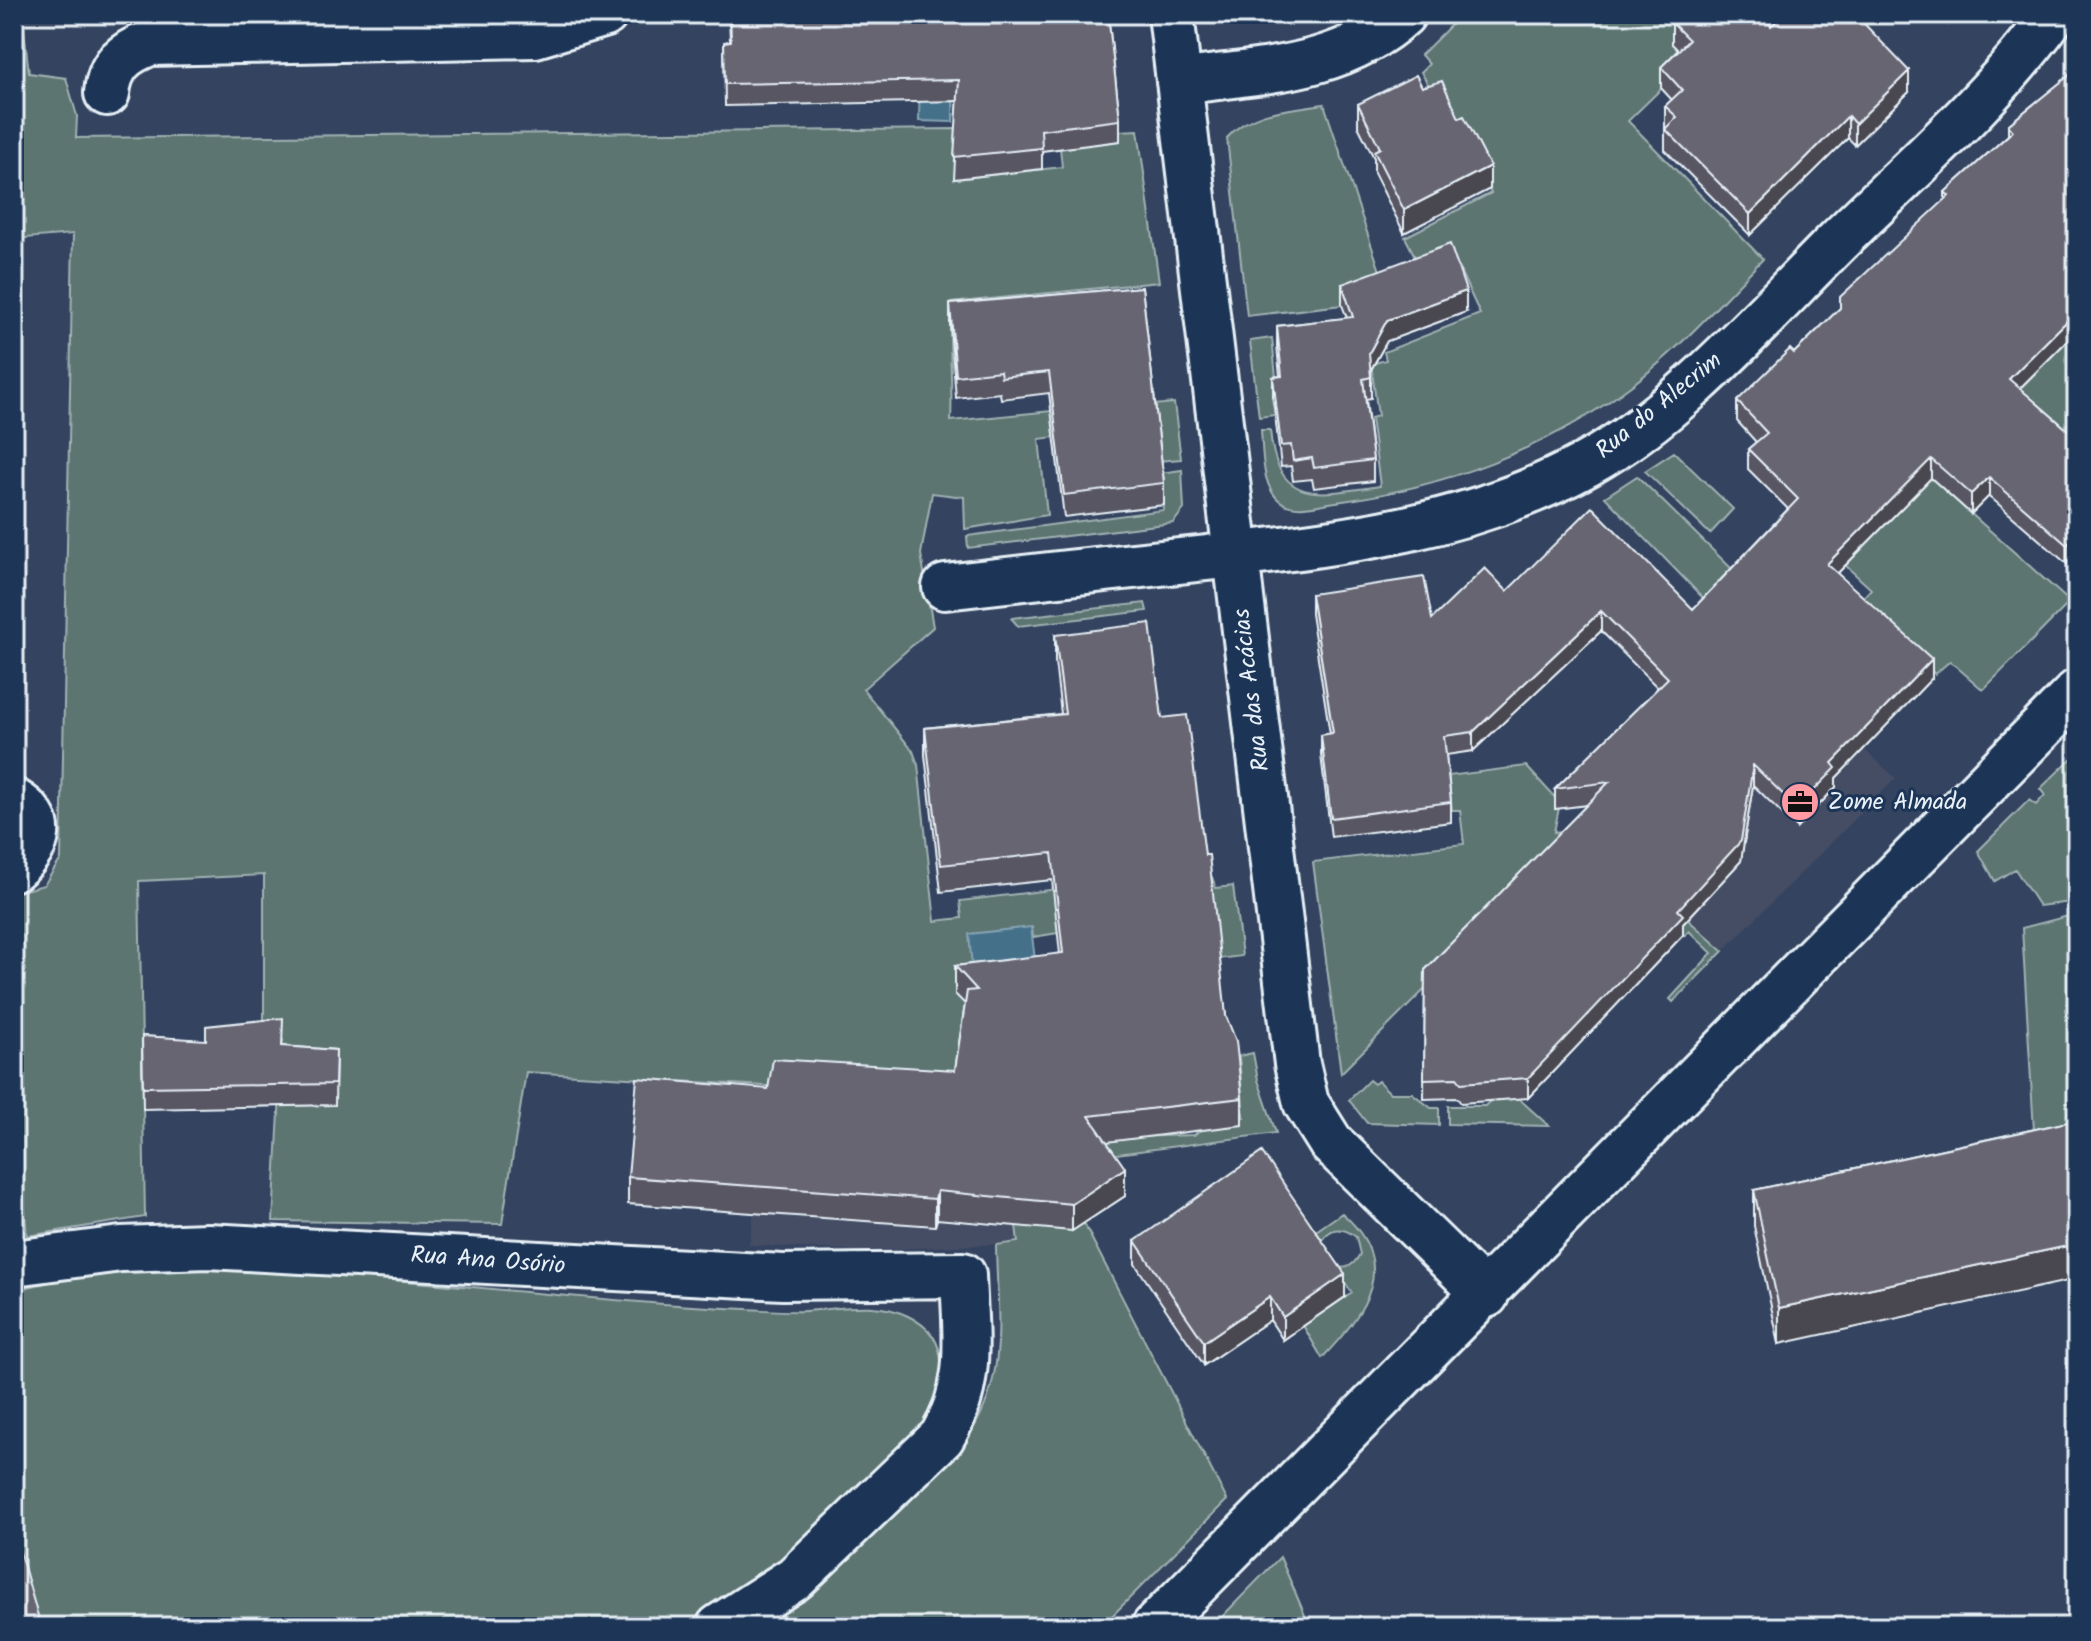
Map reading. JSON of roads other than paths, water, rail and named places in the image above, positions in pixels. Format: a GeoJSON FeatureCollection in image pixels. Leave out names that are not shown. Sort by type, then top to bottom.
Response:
{"type":"FeatureCollection","features":[{"type":"Feature","properties":{"kind":"street"},"geometry":{"type":"LineString","coordinates":[[107,93],[115,63],[131,50],[150,43],[535,35],[605,14]]}},
{"type":"Feature","properties":{"kind":"street","name":"Rua das Acácias"},"geometry":{"type":"LineString","coordinates":[[1171,14],[1297,1064],[1306,1103],[1331,1143],[1486,1295]]}},
{"type":"Feature","properties":{"kind":"street"},"geometry":{"type":"LineString","coordinates":[[1179,82],[1308,63],[1344,54],[1378,37],[1403,14]]}},
{"type":"Feature","properties":{"kind":"street","name":"Rua do Alecrim"},"geometry":{"type":"LineString","coordinates":[[945,587],[1346,543],[1427,526],[1506,500],[1588,464],[1657,414],[1719,359],[2012,69],[2054,14]]}},
{"type":"Feature","properties":{"kind":"street"},"geometry":{"type":"LineString","coordinates":[[2012,69],[2074,14]]}},
{"type":"Feature","properties":{"kind":"street"},"geometry":{"type":"LineString","coordinates":[[1154,1627],[1486,1295],[2077,692]]}},
{"type":"Feature","properties":{"kind":"street"},"geometry":{"type":"LineString","coordinates":[[14,801],[29,811],[36,824],[36,840],[29,856],[14,868]]}},
{"type":"Feature","properties":{"kind":"street","name":"Rua Ana Osório"},"geometry":{"type":"LineString","coordinates":[[14,1263],[121,1249],[208,1246],[783,1277],[963,1275],[965,1380],[958,1411],[942,1437],[795,1578],[719,1627]]}},
{"type":"Feature","properties":{"kind":"place","name":"Zome Almada"},"geometry":{"type":"Point","coordinates":[1800,802]}}]}
